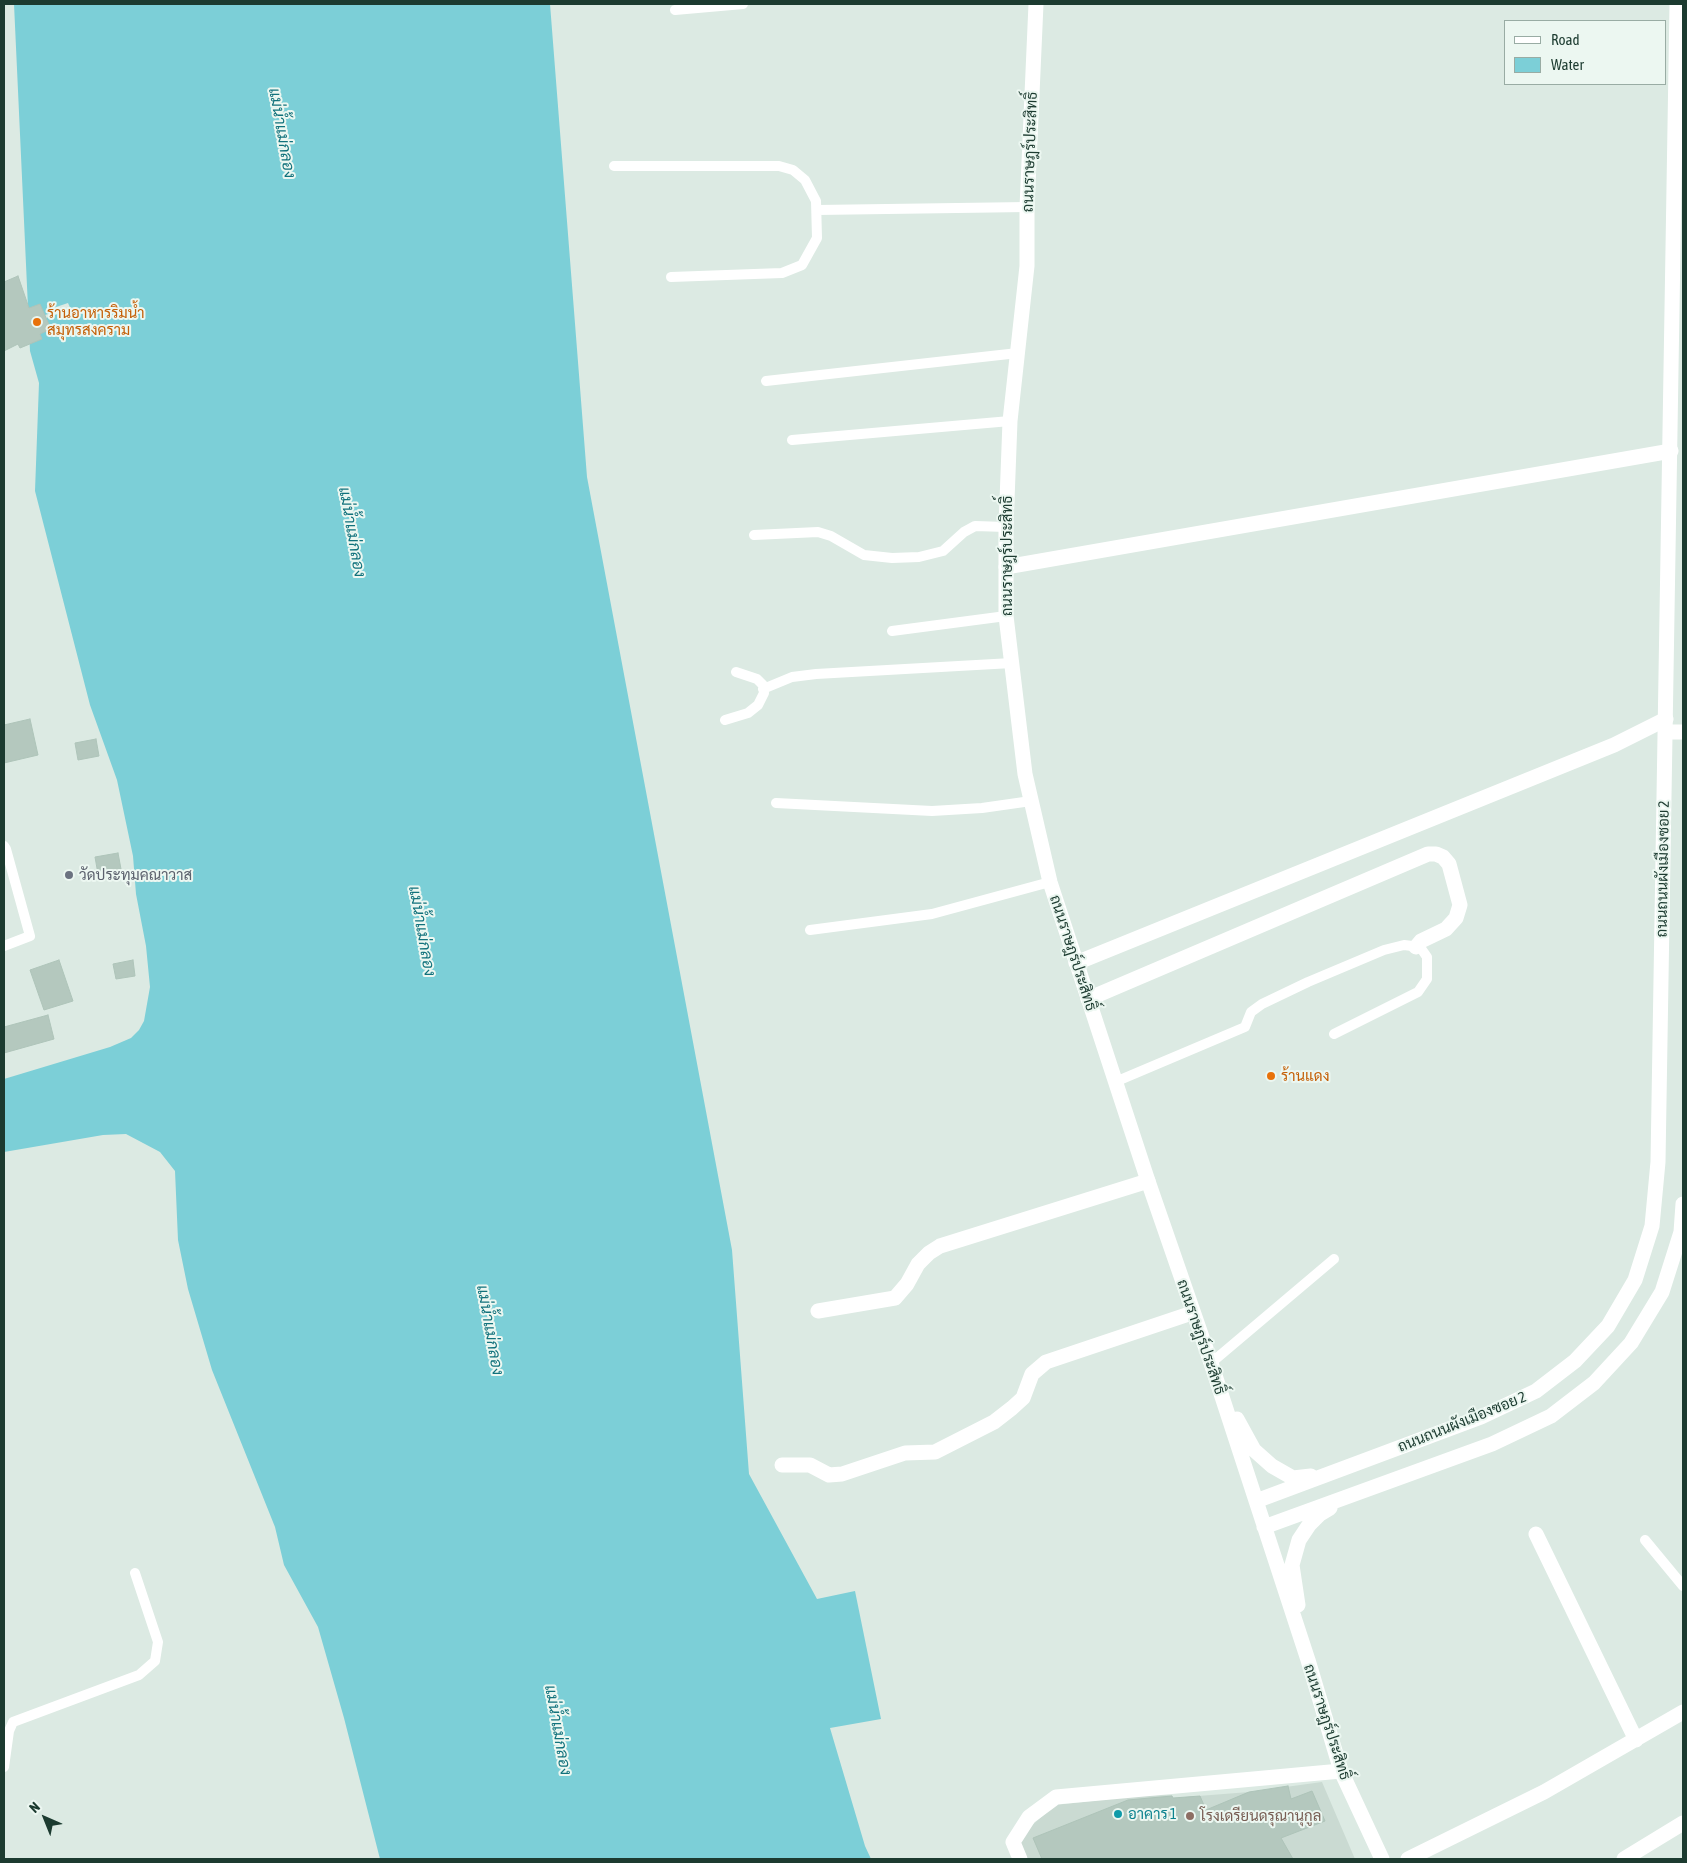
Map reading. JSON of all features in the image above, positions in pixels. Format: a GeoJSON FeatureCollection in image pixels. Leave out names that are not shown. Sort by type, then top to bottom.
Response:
{"type":"FeatureCollection","features":[{"type":"Feature","properties":{"kind":"street","name":"ถนนราษฎร์ประสิทธิ์"},"geometry":{"type":"LineString","coordinates":[[1036,4],[1027,207],[1027,266],[1010,421],[1006,527],[1006,616],[1025,774],[1050,882],[1192,1313],[1211,1363],[1308,1660],[1341,1771],[1382,1859]]}},
{"type":"Feature","properties":{"kind":"street","name":"ถนนถนนผังเมืองซอย 2"},"geometry":{"type":"LineString","coordinates":[[1256,1501],[1481,1417],[1536,1391],[1575,1361],[1608,1326],[1635,1280],[1652,1226],[1658,1162],[1677,4]]}},
{"type":"Feature","properties":{"kind":"street"},"geometry":{"type":"LineString","coordinates":[[1006,568],[1671,450]]}},
{"type":"Feature","properties":{"kind":"street"},"geometry":{"type":"LineString","coordinates":[[1076,963],[1614,745],[1666,726],[1683,732]]}},
{"type":"Feature","properties":{"kind":"street"},"geometry":{"type":"LineString","coordinates":[[1088,999],[1428,854],[1436,854],[1443,857],[1449,864],[1460,905],[1456,918],[1446,929],[1421,940],[1416,946]]}},
{"type":"Feature","properties":{"kind":"street"},"geometry":{"type":"LineString","coordinates":[[818,1311],[895,1298],[907,1284],[918,1264],[928,1253],[940,1246],[1148,1181]]}},
{"type":"Feature","properties":{"kind":"street","name":"ถนนถนนผังเมืองซอย 2"},"geometry":{"type":"LineString","coordinates":[[1264,1527],[1492,1444],[1551,1416],[1594,1383],[1631,1343],[1662,1292],[1680,1232],[1683,1204]]}},
{"type":"Feature","properties":{"kind":"street"},"geometry":{"type":"LineString","coordinates":[[782,1465],[810,1465],[829,1475],[842,1474],[906,1454],[936,1452],[994,1422],[1012,1408],[1023,1398],[1032,1374],[1046,1362],[1192,1313]]}},
{"type":"Feature","properties":{"kind":"street"},"geometry":{"type":"LineString","coordinates":[[1211,1363],[1228,1402],[1254,1450],[1272,1466],[1293,1478],[1345,1468]]}},
{"type":"Feature","properties":{"kind":"street"},"geometry":{"type":"LineString","coordinates":[[1308,1660],[1292,1565],[1299,1540],[1309,1525],[1320,1514],[1353,1495]]}},
{"type":"Feature","properties":{"kind":"street"},"geometry":{"type":"LineString","coordinates":[[1536,1534],[1636,1740]]}},
{"type":"Feature","properties":{"kind":"street"},"geometry":{"type":"LineString","coordinates":[[1408,1859],[1544,1792],[1683,1712]]}},
{"type":"Feature","properties":{"kind":"street"},"geometry":{"type":"LineString","coordinates":[[1020,1859],[1013,1842],[1030,1816],[1056,1797],[1341,1771]]}},
{"type":"Feature","properties":{"kind":"street"},"geometry":{"type":"LineString","coordinates":[[1624,1859],[1683,1823]]}},
{"type":"Feature","properties":{"kind":"lane"},"geometry":{"type":"LineString","coordinates":[[675,10],[743,4]]}},
{"type":"Feature","properties":{"kind":"lane"},"geometry":{"type":"LineString","coordinates":[[614,166],[779,166],[793,170],[805,180],[816,201],[817,238],[802,265],[782,274],[671,277]]}},
{"type":"Feature","properties":{"kind":"lane"},"geometry":{"type":"LineString","coordinates":[[817,210],[1027,207]]}},
{"type":"Feature","properties":{"kind":"lane"},"geometry":{"type":"LineString","coordinates":[[766,381],[1018,353]]}},
{"type":"Feature","properties":{"kind":"lane"},"geometry":{"type":"LineString","coordinates":[[792,440],[1010,421]]}},
{"type":"Feature","properties":{"kind":"lane"},"geometry":{"type":"LineString","coordinates":[[754,535],[818,532],[831,536],[864,555],[901,558],[919,557],[943,551],[964,532],[975,526],[1006,527]]}},
{"type":"Feature","properties":{"kind":"lane"},"geometry":{"type":"LineString","coordinates":[[892,631],[1006,616]]}},
{"type":"Feature","properties":{"kind":"lane"},"geometry":{"type":"LineString","coordinates":[[763,689],[792,677],[816,674],[1012,663]]}},
{"type":"Feature","properties":{"kind":"lane"},"geometry":{"type":"LineString","coordinates":[[725,720],[748,713],[758,705],[764,693],[763,684],[757,679],[736,672]]}},
{"type":"Feature","properties":{"kind":"lane"},"geometry":{"type":"LineString","coordinates":[[776,804],[932,811],[982,808],[1031,802]]}},
{"type":"Feature","properties":{"kind":"lane"},"geometry":{"type":"LineString","coordinates":[[4,846],[30,936],[4,946]]}},
{"type":"Feature","properties":{"kind":"lane"},"geometry":{"type":"LineString","coordinates":[[810,930],[932,914],[1050,882]]}},
{"type":"Feature","properties":{"kind":"lane"},"geometry":{"type":"LineString","coordinates":[[1115,1082],[1245,1027],[1251,1012],[1262,1004],[1308,982],[1384,950],[1404,945],[1420,948],[1427,957],[1427,979],[1418,992],[1334,1034]]}},
{"type":"Feature","properties":{"kind":"lane"},"geometry":{"type":"LineString","coordinates":[[1211,1363],[1334,1259]]}},
{"type":"Feature","properties":{"kind":"lane"},"geometry":{"type":"LineString","coordinates":[[1645,1540],[1683,1586]]}},
{"type":"Feature","properties":{"kind":"lane"},"geometry":{"type":"LineString","coordinates":[[4,1767],[9,1731],[13,1722],[139,1675],[155,1660],[158,1642],[135,1573]]}},
{"type":"Feature","properties":{"kind":"shaded area","name":"โรงเดรียนดรุณานุกูล"},"geometry":{"type":"Polygon","coordinates":[[[1322,1782],[1355,1859],[1012,1859],[1006,1840],[1030,1827],[1055,1805],[1137,1796],[1172,1795],[1173,1798],[1249,1792],[1322,1782]]]}},
{"type":"Feature","properties":{"kind":"water","name":"แม่น้ำแม่กลอง"},"geometry":{"type":"Polygon","coordinates":[[[14,4],[550,4],[587,477],[732,1250],[749,1474],[817,1599],[855,1591],[881,1719],[830,1728],[865,1846],[871,1859],[380,1859],[344,1718],[318,1627],[284,1565],[275,1527],[212,1370],[188,1289],[178,1240],[175,1171],[160,1152],[126,1134],[103,1135],[4,1152],[4,1079],[110,1047],[131,1038],[144,1021],[150,987],[146,946],[136,894],[133,856],[117,780],[90,705],[35,491],[39,383],[30,351],[14,4]]]}},
{"type":"Feature","properties":{"kind":"pier"},"geometry":{"type":"Polygon","coordinates":[[[68,303],[73,314],[61,319],[58,314],[46,318],[45,315],[57,311],[56,307],[68,303]]]}},
{"type":"Feature","properties":{"kind":"building"},"geometry":{"type":"Polygon","coordinates":[[[18,276],[29,308],[40,304],[51,329],[40,334],[42,339],[20,348],[18,344],[4,351],[4,282],[18,276]]]}},
{"type":"Feature","properties":{"kind":"building"},"geometry":{"type":"Polygon","coordinates":[[[30,719],[38,755],[4,763],[4,725],[30,719]]]}},
{"type":"Feature","properties":{"kind":"building"},"geometry":{"type":"Polygon","coordinates":[[[96,739],[99,756],[78,760],[75,743],[96,739]]]}},
{"type":"Feature","properties":{"kind":"building"},"geometry":{"type":"Polygon","coordinates":[[[118,853],[121,869],[98,874],[95,857],[118,853]]]}},
{"type":"Feature","properties":{"kind":"building"},"geometry":{"type":"Polygon","coordinates":[[[59,960],[73,1001],[44,1010],[30,970],[59,960]]]}},
{"type":"Feature","properties":{"kind":"building"},"geometry":{"type":"Polygon","coordinates":[[[133,960],[135,976],[116,979],[113,964],[133,960]]]}},
{"type":"Feature","properties":{"kind":"building"},"geometry":{"type":"Polygon","coordinates":[[[48,1015],[54,1039],[4,1053],[4,1027],[48,1015]]]}},
{"type":"Feature","properties":{"kind":"building","name":"โรงเดรียนดรุณานุกูล"},"geometry":{"type":"Polygon","coordinates":[[[1288,1786],[1291,1799],[1312,1791],[1325,1821],[1281,1838],[1293,1859],[1042,1859],[1033,1838],[1128,1800],[1172,1796],[1173,1798],[1200,1796],[1206,1810],[1249,1792],[1288,1786]]]}},
{"type":"Feature","properties":{"kind":"place","name":"ร้านอาหารริมน้ำ สมุทรสงคราม"},"geometry":{"type":"Point","coordinates":[37,322]}},
{"type":"Feature","properties":{"kind":"place","name":"วัดประทุมคณาวาส"},"geometry":{"type":"Point","coordinates":[69,875]}},
{"type":"Feature","properties":{"kind":"place","name":"ร้านแดง"},"geometry":{"type":"Point","coordinates":[1271,1076]}},
{"type":"Feature","properties":{"kind":"place","name":"อาคาร 1"},"geometry":{"type":"Point","coordinates":[1118,1814]}},
{"type":"Feature","properties":{"kind":"place","name":"โรงเดรียนดรุณานุกูล"},"geometry":{"type":"Point","coordinates":[1190,1816]}}]}
